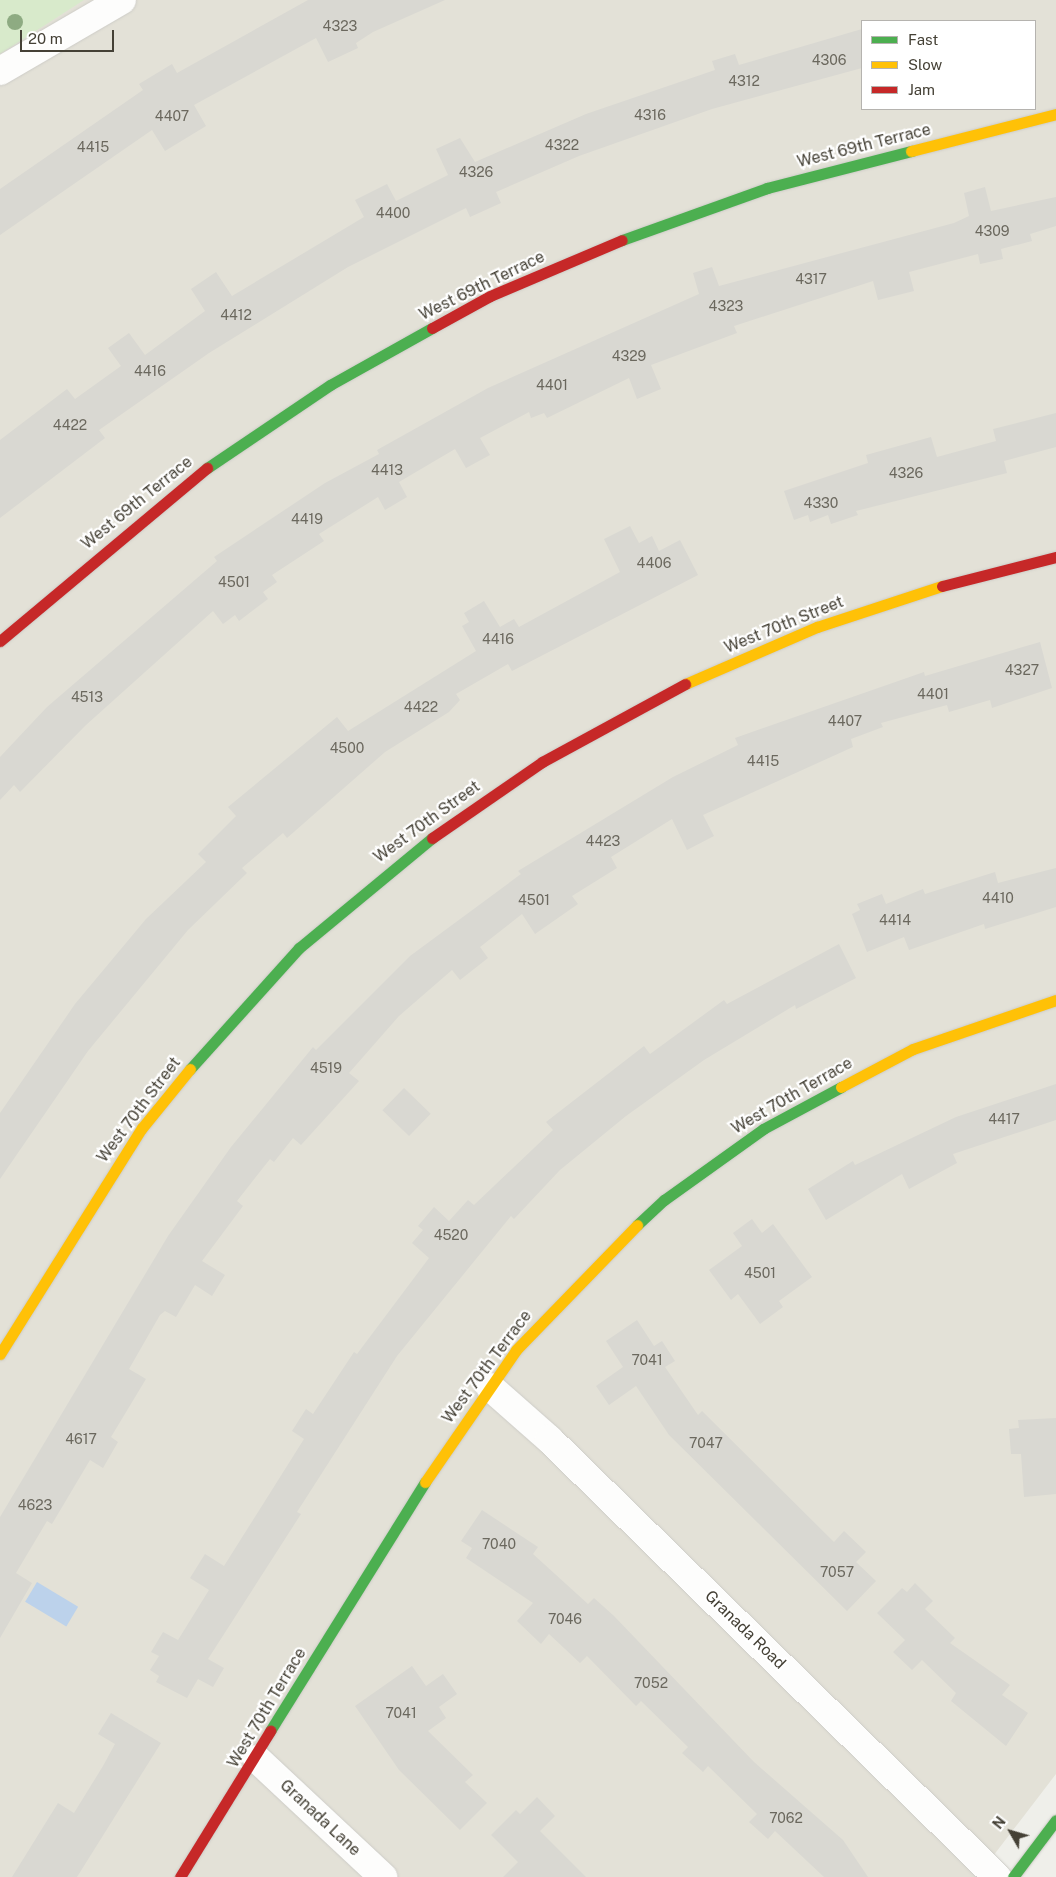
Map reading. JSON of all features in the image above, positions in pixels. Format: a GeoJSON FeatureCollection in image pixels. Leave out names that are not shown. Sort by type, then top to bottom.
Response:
{"type":"FeatureCollection","features":[{"type":"Feature","properties":{"kind":"street"},"geometry":{"type":"LineString","coordinates":[[0,72],[122,0]]}},
{"type":"Feature","properties":{"kind":"street","name":"West 69th Terrace"},"geometry":{"type":"LineString","coordinates":[[0,641],[190,479],[330,385],[490,296],[613,242],[767,188],[1056,114]]}},
{"type":"Feature","properties":{"kind":"street","name":"West 70th Street"},"geometry":{"type":"LineString","coordinates":[[0,1354],[74,1230],[137,1136],[225,1026],[300,948],[408,856],[542,762],[667,692],[817,627],[916,594],[1056,557]]}},
{"type":"Feature","properties":{"kind":"street","name":"West 70th Terrace"},"geometry":{"type":"LineString","coordinates":[[180,1877],[257,1758],[436,1464],[490,1387],[542,1319],[612,1248],[664,1200],[763,1129],[913,1049],[1056,1000]]}},
{"type":"Feature","properties":{"kind":"street","name":"Granada Road"},"geometry":{"type":"LineString","coordinates":[[490,1387],[557,1446],[997,1877]]}},
{"type":"Feature","properties":{"kind":"street","name":"Granada Lane"},"geometry":{"type":"LineString","coordinates":[[257,1758],[382,1877]]}},
{"type":"Feature","properties":{"kind":"street"},"geometry":{"type":"LineString","coordinates":[[1013,1877],[1056,1820]]}},
{"type":"Feature","properties":{"kind":"shaded area"},"geometry":{"type":"Polygon","coordinates":[[[0,0],[1056,0],[1056,1774],[977,1877],[0,1877],[0,0]]]}},
{"type":"Feature","properties":{"kind":"green space"},"geometry":{"type":"Polygon","coordinates":[[[0,0],[84,0],[0,54],[0,0]]]}},
{"type":"Feature","properties":{"kind":"water"},"geometry":{"type":"Polygon","coordinates":[[[37,1582],[78,1607],[66,1626],[25,1602],[37,1582]]]}},
{"type":"Feature","properties":{"kind":"building"},"geometry":{"type":"Polygon","coordinates":[[[308,0],[445,0],[373,32],[356,43],[358,48],[328,62],[316,38],[194,105],[206,126],[165,151],[152,130],[0,235],[0,189],[143,90],[139,84],[172,64],[177,73],[308,0]]]}},
{"type":"Feature","properties":{"kind":"building"},"geometry":{"type":"Polygon","coordinates":[[[861,29],[861,68],[712,109],[579,156],[496,192],[501,203],[470,217],[466,208],[348,267],[209,353],[99,430],[105,438],[0,518],[0,440],[67,389],[75,399],[121,366],[108,348],[129,333],[145,355],[205,311],[191,289],[216,272],[232,296],[364,217],[355,200],[387,184],[396,201],[448,175],[436,149],[460,138],[475,162],[586,114],[715,70],[712,61],[735,54],[739,65],[861,29]]]}},
{"type":"Feature","properties":{"kind":"building"},"geometry":{"type":"Polygon","coordinates":[[[985,187],[991,211],[1056,197],[1056,226],[1030,234],[1032,241],[1001,249],[1003,259],[980,264],[978,254],[909,272],[914,291],[878,300],[873,281],[734,326],[737,333],[651,365],[661,389],[637,399],[629,378],[547,418],[544,413],[531,418],[529,412],[480,438],[490,455],[466,468],[455,449],[399,482],[407,497],[385,510],[378,497],[319,534],[324,541],[272,575],[277,582],[263,592],[268,599],[239,621],[235,615],[223,624],[213,611],[86,725],[20,792],[14,785],[0,800],[0,757],[47,707],[217,561],[214,557],[325,483],[379,454],[377,450],[488,388],[699,294],[693,273],[712,267],[719,286],[954,223],[969,216],[964,193],[985,187]]]}},
{"type":"Feature","properties":{"kind":"building"},"geometry":{"type":"Polygon","coordinates":[[[1056,413],[1056,447],[1004,461],[1007,473],[856,511],[858,515],[831,524],[828,515],[810,522],[808,515],[794,520],[784,491],[868,463],[866,455],[931,437],[937,457],[996,441],[993,429],[1056,413]]]}},
{"type":"Feature","properties":{"kind":"building"},"geometry":{"type":"Polygon","coordinates":[[[630,526],[639,543],[652,536],[659,551],[680,540],[698,575],[512,671],[508,664],[456,694],[460,700],[449,712],[385,752],[287,838],[283,833],[242,868],[247,873],[188,930],[88,1051],[0,1179],[0,1113],[75,1004],[146,919],[206,862],[198,854],[236,816],[228,807],[337,717],[348,731],[476,651],[462,626],[469,622],[464,613],[484,601],[500,627],[514,619],[519,627],[620,572],[604,539],[630,526]]]}},
{"type":"Feature","properties":{"kind":"building"},"geometry":{"type":"Polygon","coordinates":[[[1040,642],[1052,688],[992,708],[990,700],[949,712],[947,705],[881,723],[883,727],[851,739],[853,747],[703,815],[714,836],[687,850],[672,819],[611,857],[617,868],[572,896],[578,904],[535,934],[522,914],[480,947],[488,958],[460,980],[452,970],[399,1016],[349,1073],[359,1081],[301,1145],[293,1138],[274,1162],[270,1159],[237,1201],[243,1206],[202,1261],[225,1275],[212,1296],[195,1285],[176,1317],[165,1311],[160,1315],[129,1369],[146,1379],[111,1437],[118,1442],[103,1468],[90,1460],[52,1524],[47,1521],[16,1573],[32,1583],[0,1638],[0,1517],[168,1236],[231,1147],[313,1047],[316,1050],[410,956],[521,874],[518,871],[673,777],[738,745],[735,738],[924,672],[925,676],[1040,642]]]}},
{"type":"Feature","properties":{"kind":"building"},"geometry":{"type":"Polygon","coordinates":[[[1056,868],[1056,907],[985,929],[984,924],[909,950],[904,937],[867,952],[852,914],[860,910],[857,904],[882,894],[886,904],[923,889],[925,894],[995,872],[998,883],[1056,868]]]}},
{"type":"Feature","properties":{"kind":"building"},"geometry":{"type":"Polygon","coordinates":[[[839,944],[856,978],[796,1009],[795,1005],[704,1060],[626,1116],[560,1170],[514,1219],[511,1216],[397,1356],[297,1512],[301,1514],[208,1659],[224,1668],[213,1687],[198,1679],[187,1698],[156,1682],[159,1676],[150,1670],[159,1656],[151,1652],[163,1632],[178,1640],[209,1590],[190,1578],[205,1554],[224,1566],[304,1439],[292,1431],[306,1409],[313,1414],[354,1352],[357,1354],[429,1258],[412,1243],[423,1230],[418,1226],[434,1207],[449,1221],[468,1200],[474,1205],[553,1130],[546,1122],[644,1046],[650,1054],[724,1000],[727,1004],[839,944]]]}},
{"type":"Feature","properties":{"kind":"building"},"geometry":{"type":"Polygon","coordinates":[[[1056,1084],[1056,1120],[953,1154],[957,1163],[909,1189],[902,1174],[826,1220],[808,1189],[853,1161],[855,1165],[956,1117],[1056,1084]]]}},
{"type":"Feature","properties":{"kind":"building"},"geometry":{"type":"Polygon","coordinates":[[[404,1088],[431,1114],[409,1136],[382,1110],[404,1088]]]}},
{"type":"Feature","properties":{"kind":"building"},"geometry":{"type":"Polygon","coordinates":[[[752,1219],[762,1233],[773,1224],[812,1277],[779,1301],[783,1307],[760,1324],[738,1294],[731,1300],[709,1270],[742,1246],[733,1233],[752,1219]]]}},
{"type":"Feature","properties":{"kind":"building"},"geometry":{"type":"Polygon","coordinates":[[[637,1320],[654,1346],[662,1341],[675,1361],[665,1367],[698,1415],[702,1411],[834,1542],[844,1531],[866,1552],[856,1562],[876,1581],[847,1611],[669,1435],[636,1386],[609,1405],[596,1386],[623,1367],[606,1341],[637,1320]]]}},
{"type":"Feature","properties":{"kind":"building"},"geometry":{"type":"Polygon","coordinates":[[[1056,1418],[1056,1494],[1024,1497],[1021,1454],[1011,1454],[1009,1429],[1019,1428],[1018,1420],[1056,1418]]]}},
{"type":"Feature","properties":{"kind":"building"},"geometry":{"type":"Polygon","coordinates":[[[482,1510],[538,1547],[533,1554],[588,1604],[594,1598],[614,1616],[754,1762],[843,1840],[868,1877],[824,1877],[775,1831],[768,1839],[749,1822],[757,1814],[708,1766],[703,1772],[682,1753],[688,1747],[641,1701],[636,1706],[587,1656],[580,1663],[549,1634],[541,1644],[517,1621],[533,1603],[466,1558],[472,1548],[461,1541],[482,1510]]]}},
{"type":"Feature","properties":{"kind":"building"},"geometry":{"type":"Polygon","coordinates":[[[915,1583],[933,1601],[925,1609],[955,1638],[950,1643],[1010,1685],[1002,1695],[1028,1713],[1006,1746],[951,1701],[956,1693],[922,1660],[912,1670],[893,1652],[905,1640],[877,1613],[902,1588],[907,1592],[915,1583]]]}},
{"type":"Feature","properties":{"kind":"building"},"geometry":{"type":"Polygon","coordinates":[[[412,1666],[426,1686],[443,1674],[457,1694],[439,1707],[446,1718],[428,1731],[473,1775],[465,1782],[487,1803],[460,1830],[399,1770],[355,1706],[412,1666]]]}},
{"type":"Feature","properties":{"kind":"building"},"geometry":{"type":"Polygon","coordinates":[[[111,1713],[161,1743],[77,1877],[12,1877],[58,1803],[74,1813],[103,1766],[115,1744],[98,1734],[111,1713]]]}},
{"type":"Feature","properties":{"kind":"building"},"geometry":{"type":"Polygon","coordinates":[[[537,1797],[555,1816],[540,1831],[586,1877],[503,1877],[518,1862],[491,1835],[516,1810],[520,1814],[537,1797]]]}},
{"type":"Feature","properties":{"kind":"traffic: fast"},"geometry":{"type":"LineString","coordinates":[[622,240],[767,188],[911,151]]}},
{"type":"Feature","properties":{"kind":"traffic: fast"},"geometry":{"type":"LineString","coordinates":[[207,468],[330,385],[432,328]]}},
{"type":"Feature","properties":{"kind":"traffic: fast"},"geometry":{"type":"LineString","coordinates":[[190,1069],[299,948],[432,838]]}},
{"type":"Feature","properties":{"kind":"traffic: fast"},"geometry":{"type":"LineString","coordinates":[[637,1225],[664,1200],[763,1129],[841,1087]]}},
{"type":"Feature","properties":{"kind":"traffic: fast"},"geometry":{"type":"LineString","coordinates":[[270,1731],[425,1482]]}},
{"type":"Feature","properties":{"kind":"traffic: fast"},"geometry":{"type":"LineString","coordinates":[[1013,1877],[1056,1820]]}},
{"type":"Feature","properties":{"kind":"traffic: slow"},"geometry":{"type":"LineString","coordinates":[[911,151],[1056,114]]}},
{"type":"Feature","properties":{"kind":"traffic: slow"},"geometry":{"type":"LineString","coordinates":[[685,684],[817,627],[942,586]]}},
{"type":"Feature","properties":{"kind":"traffic: slow"},"geometry":{"type":"LineString","coordinates":[[841,1087],[913,1049],[1056,1000]]}},
{"type":"Feature","properties":{"kind":"traffic: slow"},"geometry":{"type":"LineString","coordinates":[[0,1354],[142,1128],[190,1069]]}},
{"type":"Feature","properties":{"kind":"traffic: slow"},"geometry":{"type":"LineString","coordinates":[[425,1482],[516,1350],[637,1225]]}},
{"type":"Feature","properties":{"kind":"traffic: jam"},"geometry":{"type":"LineString","coordinates":[[432,328],[490,296],[622,240]]}},
{"type":"Feature","properties":{"kind":"traffic: jam"},"geometry":{"type":"LineString","coordinates":[[0,641],[207,468]]}},
{"type":"Feature","properties":{"kind":"traffic: jam"},"geometry":{"type":"LineString","coordinates":[[942,586],[1056,557]]}},
{"type":"Feature","properties":{"kind":"traffic: jam"},"geometry":{"type":"LineString","coordinates":[[432,838],[542,762],[685,684]]}},
{"type":"Feature","properties":{"kind":"traffic: jam"},"geometry":{"type":"LineString","coordinates":[[180,1877],[270,1731]]}}]}
